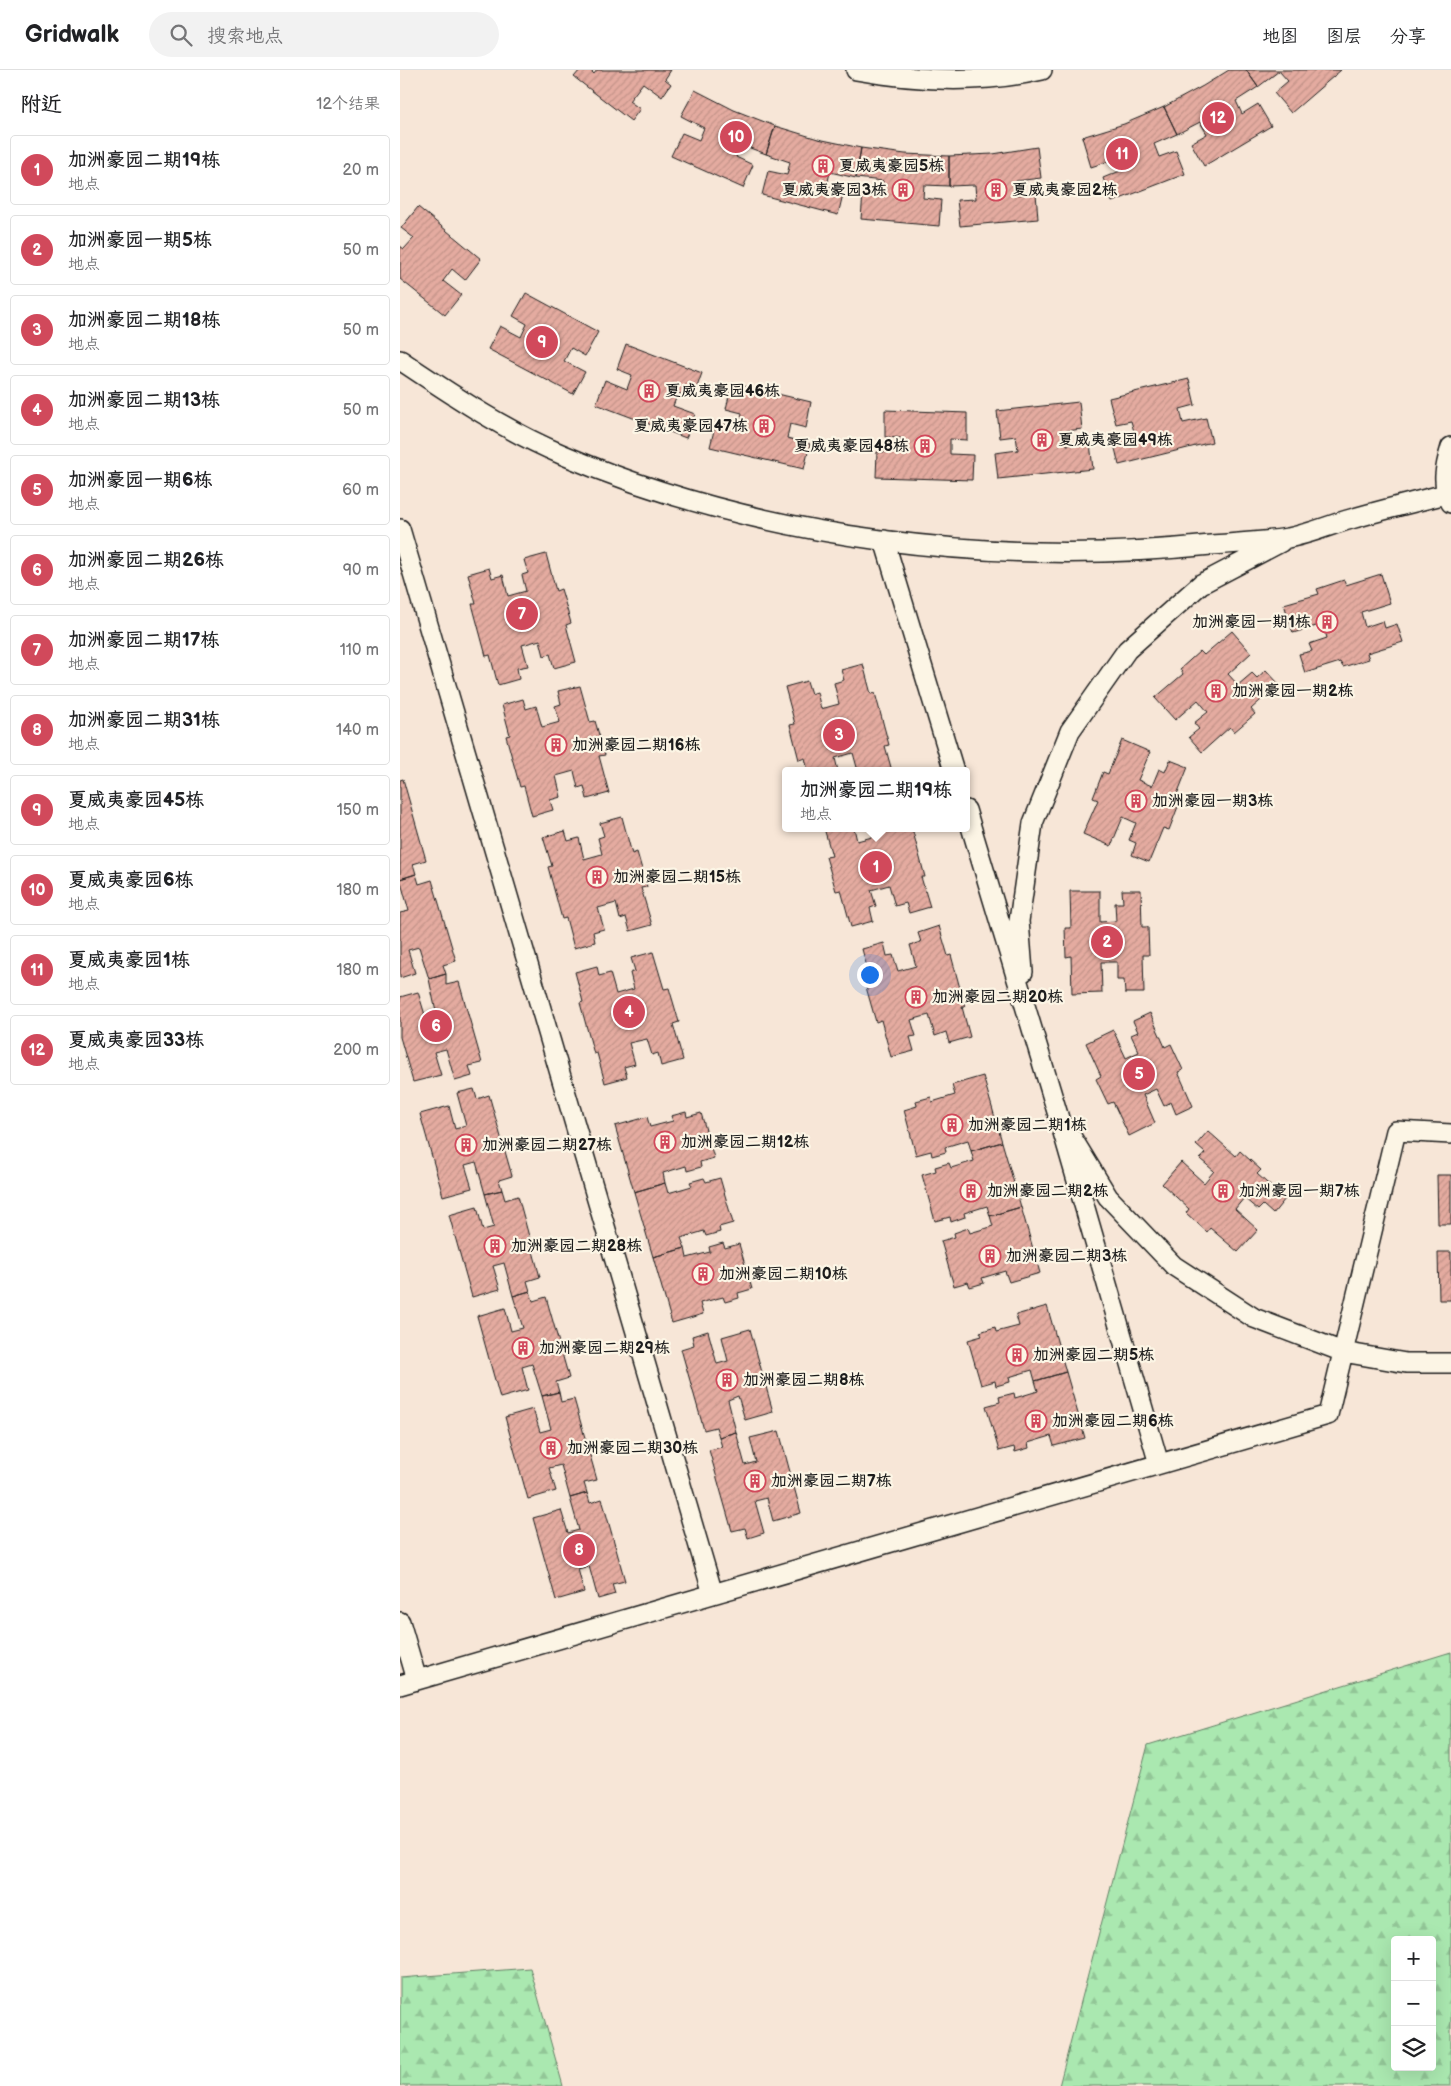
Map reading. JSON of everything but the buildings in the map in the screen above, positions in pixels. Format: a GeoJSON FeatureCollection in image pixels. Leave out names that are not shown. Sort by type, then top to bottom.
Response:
{"type":"FeatureCollection","features":[{"type":"Feature","properties":{"kind":"lane"},"geometry":{"type":"LineString","coordinates":[[856,70],[888,76],[937,80],[986,78],[1042,70]]}},
{"type":"Feature","properties":{"kind":"lane"},"geometry":{"type":"LineString","coordinates":[[400,360],[476,409],[569,457],[649,487],[726,510],[805,528],[884,540],[951,547],[1019,551],[1144,551],[1289,538],[1449,498],[1444,470],[1451,447]]}},
{"type":"Feature","properties":{"kind":"lane"},"geometry":{"type":"LineString","coordinates":[[400,529],[713,1594]]}},
{"type":"Feature","properties":{"kind":"lane"},"geometry":{"type":"LineString","coordinates":[[1026,1010],[1019,922],[1033,823],[1070,731],[1127,650],[1201,584],[1289,538]]}},
{"type":"Feature","properties":{"kind":"lane"},"geometry":{"type":"LineString","coordinates":[[884,540],[953,767]]}},
{"type":"Feature","properties":{"kind":"lane"},"geometry":{"type":"LineString","coordinates":[[970,823],[1058,1115],[1159,1464]]}},
{"type":"Feature","properties":{"kind":"lane"},"geometry":{"type":"LineString","coordinates":[[1058,1115],[1108,1197],[1174,1266],[1254,1318],[1343,1352],[1406,1363],[1451,1363]]}},
{"type":"Feature","properties":{"kind":"lane"},"geometry":{"type":"LineString","coordinates":[[400,1622],[408,1683],[1328,1415],[1396,1131],[1451,1134]]}},
{"type":"Feature","properties":{"kind":"green space"},"geometry":{"type":"Polygon","coordinates":[[[1451,1652],[1451,2086],[1059,2086],[1148,1745],[1451,1652]]]}},
{"type":"Feature","properties":{"kind":"green space"},"geometry":{"type":"Polygon","coordinates":[[[530,1968],[563,2086],[400,2086],[400,1978],[530,1968]]]}},
{"type":"Feature","properties":{"kind":"place","name":"夏威夷豪园33栋"},"geometry":{"type":"Point","coordinates":[1218,118]}},
{"type":"Feature","properties":{"kind":"place","name":"夏威夷豪园6栋"},"geometry":{"type":"Point","coordinates":[736,137]}},
{"type":"Feature","properties":{"kind":"place","name":"夏威夷豪园1栋"},"geometry":{"type":"Point","coordinates":[1122,154]}},
{"type":"Feature","properties":{"kind":"place","name":"夏威夷豪园5栋"},"geometry":{"type":"Point","coordinates":[823,166]}},
{"type":"Feature","properties":{"kind":"place","name":"夏威夷豪园3栋"},"geometry":{"type":"Point","coordinates":[903,190]}},
{"type":"Feature","properties":{"kind":"place","name":"夏威夷豪园2栋"},"geometry":{"type":"Point","coordinates":[996,190]}},
{"type":"Feature","properties":{"kind":"place","name":"夏威夷豪园45栋"},"geometry":{"type":"Point","coordinates":[542,342]}},
{"type":"Feature","properties":{"kind":"place","name":"夏威夷豪园46栋"},"geometry":{"type":"Point","coordinates":[649,391]}},
{"type":"Feature","properties":{"kind":"place","name":"夏威夷豪园47栋"},"geometry":{"type":"Point","coordinates":[764,426]}},
{"type":"Feature","properties":{"kind":"place","name":"夏威夷豪园49栋"},"geometry":{"type":"Point","coordinates":[1042,440]}},
{"type":"Feature","properties":{"kind":"place","name":"夏威夷豪园48栋"},"geometry":{"type":"Point","coordinates":[925,446]}},
{"type":"Feature","properties":{"kind":"place","name":"加洲豪园二期17栋"},"geometry":{"type":"Point","coordinates":[522,614]}},
{"type":"Feature","properties":{"kind":"place","name":"加洲豪园一期1栋"},"geometry":{"type":"Point","coordinates":[1327,622]}},
{"type":"Feature","properties":{"kind":"place","name":"加洲豪园一期2栋"},"geometry":{"type":"Point","coordinates":[1216,691]}},
{"type":"Feature","properties":{"kind":"place","name":"加洲豪园二期18栋"},"geometry":{"type":"Point","coordinates":[839,735]}},
{"type":"Feature","properties":{"kind":"place","name":"加洲豪园二期16栋"},"geometry":{"type":"Point","coordinates":[556,745]}},
{"type":"Feature","properties":{"kind":"place","name":"加洲豪园一期3栋"},"geometry":{"type":"Point","coordinates":[1136,801]}},
{"type":"Feature","properties":{"kind":"place","name":"加洲豪园二期19栋"},"geometry":{"type":"Point","coordinates":[876,867]}},
{"type":"Feature","properties":{"kind":"place","name":"加洲豪园二期15栋"},"geometry":{"type":"Point","coordinates":[597,877]}},
{"type":"Feature","properties":{"kind":"place","name":"加洲豪园一期5栋"},"geometry":{"type":"Point","coordinates":[1107,942]}},
{"type":"Feature","properties":{"kind":"place","name":"加洲豪园二期20栋"},"geometry":{"type":"Point","coordinates":[916,997]}},
{"type":"Feature","properties":{"kind":"place","name":"加洲豪园二期13栋"},"geometry":{"type":"Point","coordinates":[629,1012]}},
{"type":"Feature","properties":{"kind":"place","name":"加洲豪园二期26栋"},"geometry":{"type":"Point","coordinates":[436,1026]}},
{"type":"Feature","properties":{"kind":"place","name":"加洲豪园一期6栋"},"geometry":{"type":"Point","coordinates":[1139,1074]}},
{"type":"Feature","properties":{"kind":"place","name":"加洲豪园二期1栋"},"geometry":{"type":"Point","coordinates":[952,1125]}},
{"type":"Feature","properties":{"kind":"place","name":"加洲豪园二期12栋"},"geometry":{"type":"Point","coordinates":[665,1142]}},
{"type":"Feature","properties":{"kind":"place","name":"加洲豪园二期27栋"},"geometry":{"type":"Point","coordinates":[466,1145]}},
{"type":"Feature","properties":{"kind":"place","name":"加洲豪园二期2栋"},"geometry":{"type":"Point","coordinates":[971,1191]}},
{"type":"Feature","properties":{"kind":"place","name":"加洲豪园一期7栋"},"geometry":{"type":"Point","coordinates":[1223,1191]}},
{"type":"Feature","properties":{"kind":"place","name":"加洲豪园二期28栋"},"geometry":{"type":"Point","coordinates":[495,1246]}},
{"type":"Feature","properties":{"kind":"place","name":"加洲豪园二期3栋"},"geometry":{"type":"Point","coordinates":[990,1256]}},
{"type":"Feature","properties":{"kind":"place","name":"加洲豪园二期10栋"},"geometry":{"type":"Point","coordinates":[703,1274]}},
{"type":"Feature","properties":{"kind":"place","name":"加洲豪园二期29栋"},"geometry":{"type":"Point","coordinates":[523,1348]}},
{"type":"Feature","properties":{"kind":"place","name":"加洲豪园二期5栋"},"geometry":{"type":"Point","coordinates":[1017,1355]}},
{"type":"Feature","properties":{"kind":"place","name":"加洲豪园二期8栋"},"geometry":{"type":"Point","coordinates":[727,1380]}},
{"type":"Feature","properties":{"kind":"place","name":"加洲豪园二期6栋"},"geometry":{"type":"Point","coordinates":[1036,1421]}},
{"type":"Feature","properties":{"kind":"place","name":"加洲豪园二期30栋"},"geometry":{"type":"Point","coordinates":[551,1448]}},
{"type":"Feature","properties":{"kind":"place","name":"加洲豪园二期7栋"},"geometry":{"type":"Point","coordinates":[755,1481]}},
{"type":"Feature","properties":{"kind":"place","name":"加洲豪园二期31栋"},"geometry":{"type":"Point","coordinates":[579,1550]}}]}
